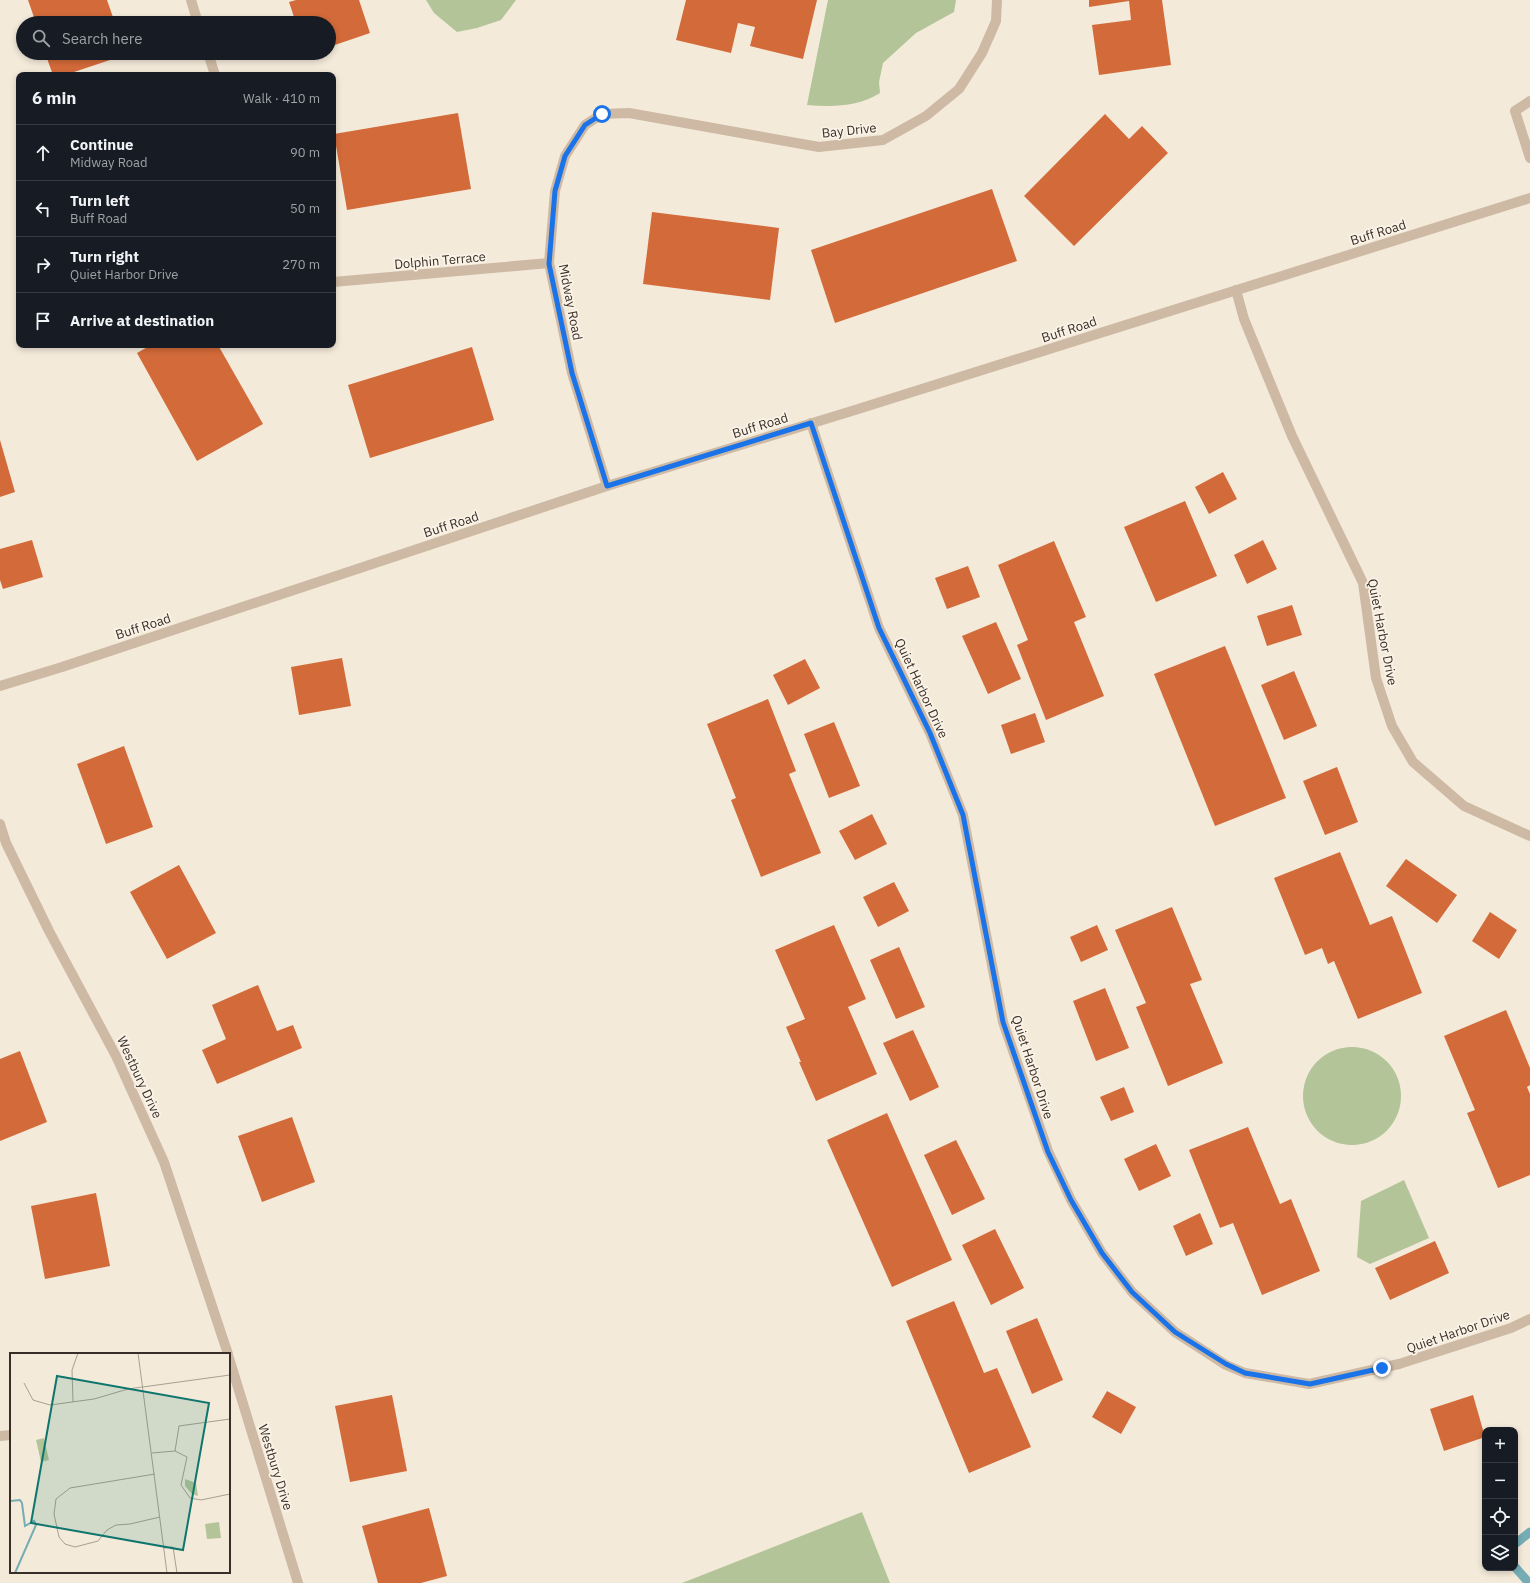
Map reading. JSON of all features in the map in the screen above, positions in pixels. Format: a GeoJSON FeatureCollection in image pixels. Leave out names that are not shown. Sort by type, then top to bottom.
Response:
{"type":"FeatureCollection","features":[{"type":"Feature","properties":{"kind":"street"},"geometry":{"type":"LineString","coordinates":[[191,0],[196,16]]}},
{"type":"Feature","properties":{"kind":"street","name":"Bay Drive"},"geometry":{"type":"LineString","coordinates":[[585,125],[602,114],[629,113],[819,147],[883,140],[926,116],[959,89],[982,53],[988,40],[996,21],[997,0]]}},
{"type":"Feature","properties":{"kind":"street"},"geometry":{"type":"LineString","coordinates":[[210,60],[214,72]]}},
{"type":"Feature","properties":{"kind":"street"},"geometry":{"type":"LineString","coordinates":[[1530,101],[1515,111],[1530,158]]}},
{"type":"Feature","properties":{"kind":"street","name":"Midway Road"},"geometry":{"type":"LineString","coordinates":[[585,125],[565,156],[555,191],[549,264],[572,373],[607,486]]}},
{"type":"Feature","properties":{"kind":"street","name":"Buff Road"},"geometry":{"type":"LineString","coordinates":[[0,686],[62,667],[607,486],[1530,198]]}},
{"type":"Feature","properties":{"kind":"street","name":"Dolphin Terrace"},"geometry":{"type":"LineString","coordinates":[[336,282],[549,264]]}},
{"type":"Feature","properties":{"kind":"street","name":"Quiet Harbor Drive"},"geometry":{"type":"LineString","coordinates":[[1236,290],[1244,319],[1292,436],[1363,583],[1376,678],[1392,726],[1413,762],[1464,806],[1530,836]]}},
{"type":"Feature","properties":{"kind":"street","name":"Quiet Harbor Drive"},"geometry":{"type":"LineString","coordinates":[[811,423],[879,628],[930,733],[963,815],[1003,1022],[1048,1152],[1071,1200],[1102,1253],[1132,1292],[1175,1332],[1226,1364],[1245,1373],[1310,1384],[1399,1364],[1511,1328],[1530,1319]]}},
{"type":"Feature","properties":{"kind":"street","name":"Westbury Drive"},"geometry":{"type":"LineString","coordinates":[[0,824],[6,843],[49,931],[116,1056],[164,1162],[228,1353]]}},
{"type":"Feature","properties":{"kind":"street","name":"Westbury Drive"},"geometry":{"type":"LineString","coordinates":[[230,1364],[232,1375],[298,1583]]}},
{"type":"Feature","properties":{"kind":"street"},"geometry":{"type":"LineString","coordinates":[[0,1436],[10,1435]]}},
{"type":"Feature","properties":{"kind":"green space"},"geometry":{"type":"Polygon","coordinates":[[[426,0],[516,0],[501,20],[477,28],[457,32],[434,13],[426,0]]]}},
{"type":"Feature","properties":{"kind":"green space"},"geometry":{"type":"Polygon","coordinates":[[[828,0],[956,0],[954,12],[916,33],[883,63],[879,82],[880,93],[872,98],[845,105],[807,105],[828,0]]]}},
{"type":"Feature","properties":{"kind":"green space"},"geometry":{"type":"Polygon","coordinates":[[[1352,1047],[1371,1051],[1387,1061],[1397,1077],[1401,1096],[1397,1115],[1387,1131],[1371,1141],[1352,1145],[1333,1141],[1317,1131],[1307,1115],[1303,1096],[1307,1077],[1317,1061],[1333,1051],[1352,1047]]]}},
{"type":"Feature","properties":{"kind":"green space"},"geometry":{"type":"Polygon","coordinates":[[[1404,1180],[1429,1238],[1370,1264],[1357,1257],[1361,1201],[1404,1180]]]}},
{"type":"Feature","properties":{"kind":"green space"},"geometry":{"type":"Polygon","coordinates":[[[862,1512],[890,1583],[682,1583],[862,1512]]]}},
{"type":"Feature","properties":{"kind":"building"},"geometry":{"type":"Polygon","coordinates":[[[28,0],[107,0],[113,16],[34,16],[28,0]]]}},
{"type":"Feature","properties":{"kind":"building"},"geometry":{"type":"Polygon","coordinates":[[[296,0],[359,0],[370,33],[336,45],[336,16],[294,16],[289,2],[296,0]]]}},
{"type":"Feature","properties":{"kind":"building"},"geometry":{"type":"Polygon","coordinates":[[[686,0],[817,0],[803,59],[750,46],[755,27],[738,23],[731,53],[676,40],[686,0]]]}},
{"type":"Feature","properties":{"kind":"building"},"geometry":{"type":"Polygon","coordinates":[[[1089,0],[1162,0],[1171,65],[1099,75],[1092,25],[1131,20],[1129,1],[1089,7],[1089,0]]]}},
{"type":"Feature","properties":{"kind":"building"},"geometry":{"type":"Polygon","coordinates":[[[48,60],[110,60],[74,72],[52,72],[48,60]]]}},
{"type":"Feature","properties":{"kind":"building"},"geometry":{"type":"Polygon","coordinates":[[[458,113],[471,189],[347,210],[336,146],[336,134],[458,113]]]}},
{"type":"Feature","properties":{"kind":"building"},"geometry":{"type":"Polygon","coordinates":[[[1105,114],[1129,139],[1142,126],[1168,153],[1074,246],[1024,196],[1105,114]]]}},
{"type":"Feature","properties":{"kind":"building"},"geometry":{"type":"Polygon","coordinates":[[[992,189],[1017,261],[835,323],[811,250],[992,189]]]}},
{"type":"Feature","properties":{"kind":"building"},"geometry":{"type":"Polygon","coordinates":[[[652,212],[779,228],[770,300],[643,284],[652,212]]]}},
{"type":"Feature","properties":{"kind":"building"},"geometry":{"type":"Polygon","coordinates":[[[472,347],[494,420],[370,458],[348,385],[472,347]]]}},
{"type":"Feature","properties":{"kind":"building"},"geometry":{"type":"Polygon","coordinates":[[[146,348],[220,348],[263,424],[197,461],[137,353],[146,348]]]}},
{"type":"Feature","properties":{"kind":"building"},"geometry":{"type":"Polygon","coordinates":[[[0,440],[15,492],[0,497],[0,440]]]}},
{"type":"Feature","properties":{"kind":"building"},"geometry":{"type":"Polygon","coordinates":[[[1223,472],[1237,499],[1209,514],[1195,487],[1223,472]]]}},
{"type":"Feature","properties":{"kind":"building"},"geometry":{"type":"Polygon","coordinates":[[[1185,501],[1217,576],[1156,602],[1124,527],[1185,501]]]}},
{"type":"Feature","properties":{"kind":"building"},"geometry":{"type":"Polygon","coordinates":[[[32,540],[43,577],[3,589],[0,580],[0,549],[32,540]]]}},
{"type":"Feature","properties":{"kind":"building"},"geometry":{"type":"Polygon","coordinates":[[[1263,540],[1277,569],[1247,584],[1234,555],[1263,540]]]}},
{"type":"Feature","properties":{"kind":"building"},"geometry":{"type":"Polygon","coordinates":[[[1054,541],[1086,617],[1074,622],[1104,696],[1046,720],[1017,645],[1028,640],[998,565],[1054,541]]]}},
{"type":"Feature","properties":{"kind":"building"},"geometry":{"type":"Polygon","coordinates":[[[968,566],[980,597],[947,609],[935,578],[968,566]]]}},
{"type":"Feature","properties":{"kind":"building"},"geometry":{"type":"Polygon","coordinates":[[[1292,605],[1302,635],[1267,646],[1257,616],[1292,605]]]}},
{"type":"Feature","properties":{"kind":"building"},"geometry":{"type":"Polygon","coordinates":[[[996,622],[1021,679],[988,694],[962,636],[996,622]]]}},
{"type":"Feature","properties":{"kind":"building"},"geometry":{"type":"Polygon","coordinates":[[[1225,646],[1286,798],[1215,826],[1154,674],[1225,646]]]}},
{"type":"Feature","properties":{"kind":"building"},"geometry":{"type":"Polygon","coordinates":[[[342,658],[351,706],[299,715],[291,667],[342,658]]]}},
{"type":"Feature","properties":{"kind":"building"},"geometry":{"type":"Polygon","coordinates":[[[805,659],[820,688],[788,705],[773,675],[805,659]]]}},
{"type":"Feature","properties":{"kind":"building"},"geometry":{"type":"Polygon","coordinates":[[[1294,671],[1317,726],[1284,740],[1261,685],[1294,671]]]}},
{"type":"Feature","properties":{"kind":"building"},"geometry":{"type":"Polygon","coordinates":[[[768,699],[796,771],[789,774],[821,853],[761,877],[731,800],[736,798],[707,724],[768,699]]]}},
{"type":"Feature","properties":{"kind":"building"},"geometry":{"type":"Polygon","coordinates":[[[1035,713],[1045,742],[1011,754],[1001,725],[1035,713]]]}},
{"type":"Feature","properties":{"kind":"building"},"geometry":{"type":"Polygon","coordinates":[[[834,722],[860,786],[829,798],[804,734],[834,722]]]}},
{"type":"Feature","properties":{"kind":"building"},"geometry":{"type":"Polygon","coordinates":[[[124,746],[153,827],[106,844],[77,764],[124,746]]]}},
{"type":"Feature","properties":{"kind":"building"},"geometry":{"type":"Polygon","coordinates":[[[1337,767],[1358,822],[1325,835],[1303,781],[1337,767]]]}},
{"type":"Feature","properties":{"kind":"building"},"geometry":{"type":"Polygon","coordinates":[[[872,814],[887,844],[855,860],[839,831],[872,814]]]}},
{"type":"Feature","properties":{"kind":"building"},"geometry":{"type":"Polygon","coordinates":[[[1340,852],[1370,925],[1392,916],[1422,993],[1358,1019],[1334,961],[1328,964],[1322,948],[1305,955],[1274,878],[1340,852]]]}},
{"type":"Feature","properties":{"kind":"building"},"geometry":{"type":"Polygon","coordinates":[[[1406,859],[1457,895],[1437,923],[1386,886],[1406,859]]]}},
{"type":"Feature","properties":{"kind":"building"},"geometry":{"type":"Polygon","coordinates":[[[179,865],[216,933],[167,959],[130,892],[179,865]]]}},
{"type":"Feature","properties":{"kind":"building"},"geometry":{"type":"Polygon","coordinates":[[[894,882],[909,911],[878,927],[863,897],[894,882]]]}},
{"type":"Feature","properties":{"kind":"building"},"geometry":{"type":"Polygon","coordinates":[[[1172,907],[1202,980],[1190,984],[1223,1063],[1168,1086],[1136,1007],[1146,1003],[1115,930],[1172,907]]]}},
{"type":"Feature","properties":{"kind":"building"},"geometry":{"type":"Polygon","coordinates":[[[1490,912],[1517,930],[1499,959],[1472,941],[1490,912]]]}},
{"type":"Feature","properties":{"kind":"building"},"geometry":{"type":"Polygon","coordinates":[[[834,925],[866,999],[848,1007],[877,1074],[816,1101],[786,1027],[805,1019],[775,950],[834,925]]]}},
{"type":"Feature","properties":{"kind":"building"},"geometry":{"type":"Polygon","coordinates":[[[1097,925],[1108,950],[1081,962],[1070,937],[1097,925]]]}},
{"type":"Feature","properties":{"kind":"building"},"geometry":{"type":"Polygon","coordinates":[[[899,947],[925,1007],[896,1019],[870,960],[899,947]]]}},
{"type":"Feature","properties":{"kind":"building"},"geometry":{"type":"Polygon","coordinates":[[[258,985],[277,1031],[293,1025],[302,1048],[217,1084],[202,1050],[226,1039],[212,1005],[258,985]]]}},
{"type":"Feature","properties":{"kind":"building"},"geometry":{"type":"Polygon","coordinates":[[[1105,988],[1129,1048],[1096,1061],[1073,1001],[1105,988]]]}},
{"type":"Feature","properties":{"kind":"building"},"geometry":{"type":"Polygon","coordinates":[[[1506,1010],[1530,1068],[1530,1085],[1527,1087],[1530,1094],[1530,1175],[1498,1188],[1467,1113],[1475,1110],[1444,1036],[1506,1010]]]}},
{"type":"Feature","properties":{"kind":"building"},"geometry":{"type":"Polygon","coordinates":[[[913,1030],[939,1087],[910,1101],[883,1043],[913,1030]]]}},
{"type":"Feature","properties":{"kind":"building"},"geometry":{"type":"Polygon","coordinates":[[[20,1051],[47,1122],[0,1141],[0,1059],[20,1051]]]}},
{"type":"Feature","properties":{"kind":"building"},"geometry":{"type":"Polygon","coordinates":[[[1124,1087],[1134,1112],[1111,1121],[1100,1097],[1124,1087]]]}},
{"type":"Feature","properties":{"kind":"building"},"geometry":{"type":"Polygon","coordinates":[[[887,1113],[952,1260],[892,1287],[827,1140],[887,1113]]]}},
{"type":"Feature","properties":{"kind":"building"},"geometry":{"type":"Polygon","coordinates":[[[292,1117],[315,1182],[262,1202],[238,1136],[292,1117]]]}},
{"type":"Feature","properties":{"kind":"building"},"geometry":{"type":"Polygon","coordinates":[[[1248,1127],[1280,1204],[1291,1199],[1320,1271],[1262,1295],[1233,1223],[1220,1228],[1189,1150],[1248,1127]]]}},
{"type":"Feature","properties":{"kind":"building"},"geometry":{"type":"Polygon","coordinates":[[[956,1140],[985,1199],[952,1215],[924,1155],[956,1140]]]}},
{"type":"Feature","properties":{"kind":"building"},"geometry":{"type":"Polygon","coordinates":[[[1156,1144],[1171,1176],[1139,1191],[1124,1159],[1156,1144]]]}},
{"type":"Feature","properties":{"kind":"building"},"geometry":{"type":"Polygon","coordinates":[[[96,1193],[110,1266],[45,1279],[31,1206],[96,1193]]]}},
{"type":"Feature","properties":{"kind":"building"},"geometry":{"type":"Polygon","coordinates":[[[1200,1213],[1213,1244],[1186,1256],[1173,1226],[1200,1213]]]}},
{"type":"Feature","properties":{"kind":"building"},"geometry":{"type":"Polygon","coordinates":[[[995,1229],[1024,1288],[991,1305],[962,1245],[995,1229]]]}},
{"type":"Feature","properties":{"kind":"building"},"geometry":{"type":"Polygon","coordinates":[[[1435,1241],[1449,1273],[1390,1300],[1375,1268],[1435,1241]]]}},
{"type":"Feature","properties":{"kind":"building"},"geometry":{"type":"Polygon","coordinates":[[[954,1301],[984,1373],[997,1368],[1031,1447],[969,1473],[906,1321],[954,1301]]]}},
{"type":"Feature","properties":{"kind":"building"},"geometry":{"type":"Polygon","coordinates":[[[1037,1318],[1063,1380],[1032,1394],[1006,1331],[1037,1318]]]}},
{"type":"Feature","properties":{"kind":"building"},"geometry":{"type":"Polygon","coordinates":[[[1107,1391],[1136,1407],[1121,1434],[1092,1417],[1107,1391]]]}},
{"type":"Feature","properties":{"kind":"building"},"geometry":{"type":"Polygon","coordinates":[[[392,1395],[407,1471],[350,1482],[335,1406],[392,1395]]]}},
{"type":"Feature","properties":{"kind":"building"},"geometry":{"type":"Polygon","coordinates":[[[1473,1395],[1482,1427],[1482,1438],[1444,1451],[1430,1409],[1473,1395]]]}},
{"type":"Feature","properties":{"kind":"building"},"geometry":{"type":"Polygon","coordinates":[[[429,1508],[447,1576],[421,1583],[378,1583],[362,1526],[429,1508]]]}},
{"type":"Feature","properties":{"kind":"waterway"},"geometry":{"type":"LineString","coordinates":[[1518,1542],[1530,1532]]}},
{"type":"Feature","properties":{"kind":"waterway"},"geometry":{"type":"LineString","coordinates":[[1518,1570],[1529,1583]]}},
{"type":"Feature","properties":{"kind":"route"},"geometry":{"type":"LineString","coordinates":[[602,114],[585,125],[565,156],[555,191],[549,264],[572,373],[607,486],[811,423],[879,628],[930,733],[963,815],[1003,1022],[1048,1152],[1071,1200],[1102,1253],[1132,1292],[1175,1332],[1226,1364],[1245,1373],[1310,1384],[1382,1368]]}}]}
